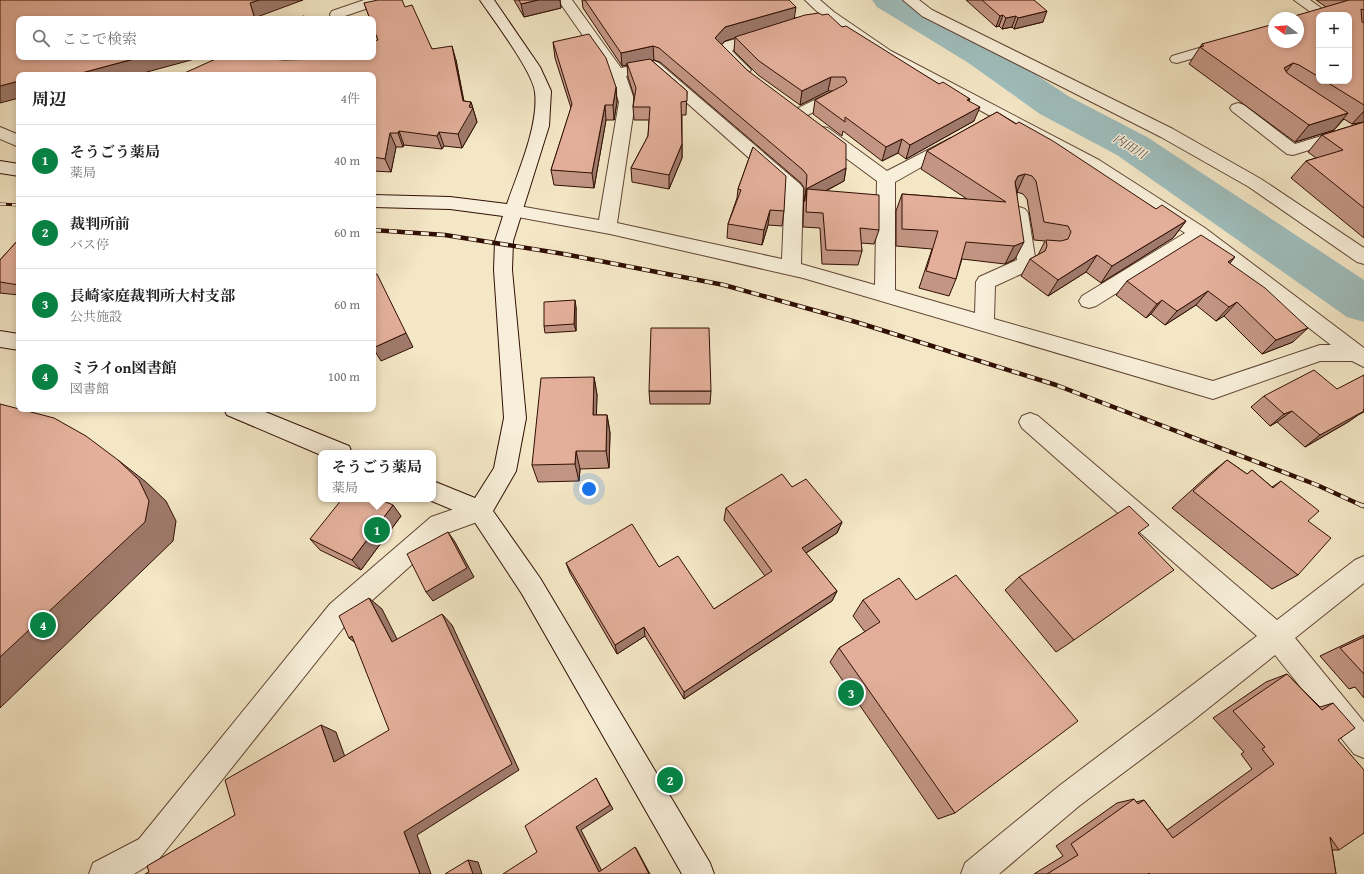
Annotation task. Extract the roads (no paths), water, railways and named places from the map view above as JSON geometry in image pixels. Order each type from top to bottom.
[{"type":"street","points":[[337,16],[337,14],[378,0]]},
{"type":"street","points":[[104,874],[150,849],[339,613],[439,525],[480,511],[505,471],[515,418],[503,270],[504,241],[541,126],[543,91],[532,67],[487,0]]},
{"type":"street","points":[[565,0],[617,73],[627,102],[607,228]]},
{"type":"street","points":[[812,0],[821,17],[886,54],[994,120],[1093,164],[1199,233],[1360,356]]},
{"type":"street","points":[[910,0],[927,14],[1167,133],[1235,171],[1364,257]]},
{"type":"street","points":[[1301,0],[1319,12]]},
{"type":"street","points":[[1305,21],[1316,17]]},
{"type":"street","points":[[752,79],[723,51],[730,45],[776,31]]},
{"type":"street","points":[[1178,59],[1268,32]]},
{"type":"street","points":[[617,73],[654,66],[794,188],[791,268]]},
{"type":"street","points":[[835,95],[792,110],[886,180]]},
{"type":"street","points":[[1238,108],[1293,150],[1357,130]]},
{"type":"street","points":[[1331,120],[1357,130]]},
{"type":"street","points":[[0,132],[16,140]]},
{"type":"street","points":[[886,180],[967,135]]},
{"type":"street","points":[[0,168],[16,170]]},
{"type":"street","points":[[885,294],[886,180]]},
{"type":"street","points":[[984,323],[986,282],[1027,263],[1017,199]]},
{"type":"street","points":[[376,202],[450,203],[513,211],[607,228],[791,268],[1213,390],[1320,353],[1360,356]]},
{"type":"street","points":[[1089,301],[1199,233]]},
{"type":"street","points":[[1025,247],[1045,249]]},
{"type":"street","points":[[0,339],[16,342]]},
{"type":"street","points":[[242,412],[334,450]]},
{"type":"street","points":[[1030,422],[1276,636],[1364,744]]},
{"type":"street","points":[[436,493],[480,511],[531,586],[699,874]]},
{"type":"street","points":[[976,874],[1069,796],[1181,712],[1364,568]]},
{"type":"waterway","name":"内田川","points":[[889,0],[980,54],[1054,105],[1132,146],[1364,304]]},
{"type":"railway","points":[[0,204],[16,205]]},
{"type":"railway","points":[[376,230],[445,235],[564,254],[724,285],[856,322],[1056,385],[1317,485],[1363,506]]},
{"type":"place","name":"そうごう薬局","points":[[377,530]]},
{"type":"place","name":"ミライon図書館","points":[[43,625]]},
{"type":"place","name":"長崎家庭裁判所大村支部","points":[[851,693]]},
{"type":"place","name":"裁判所前","points":[[670,780]]}]
